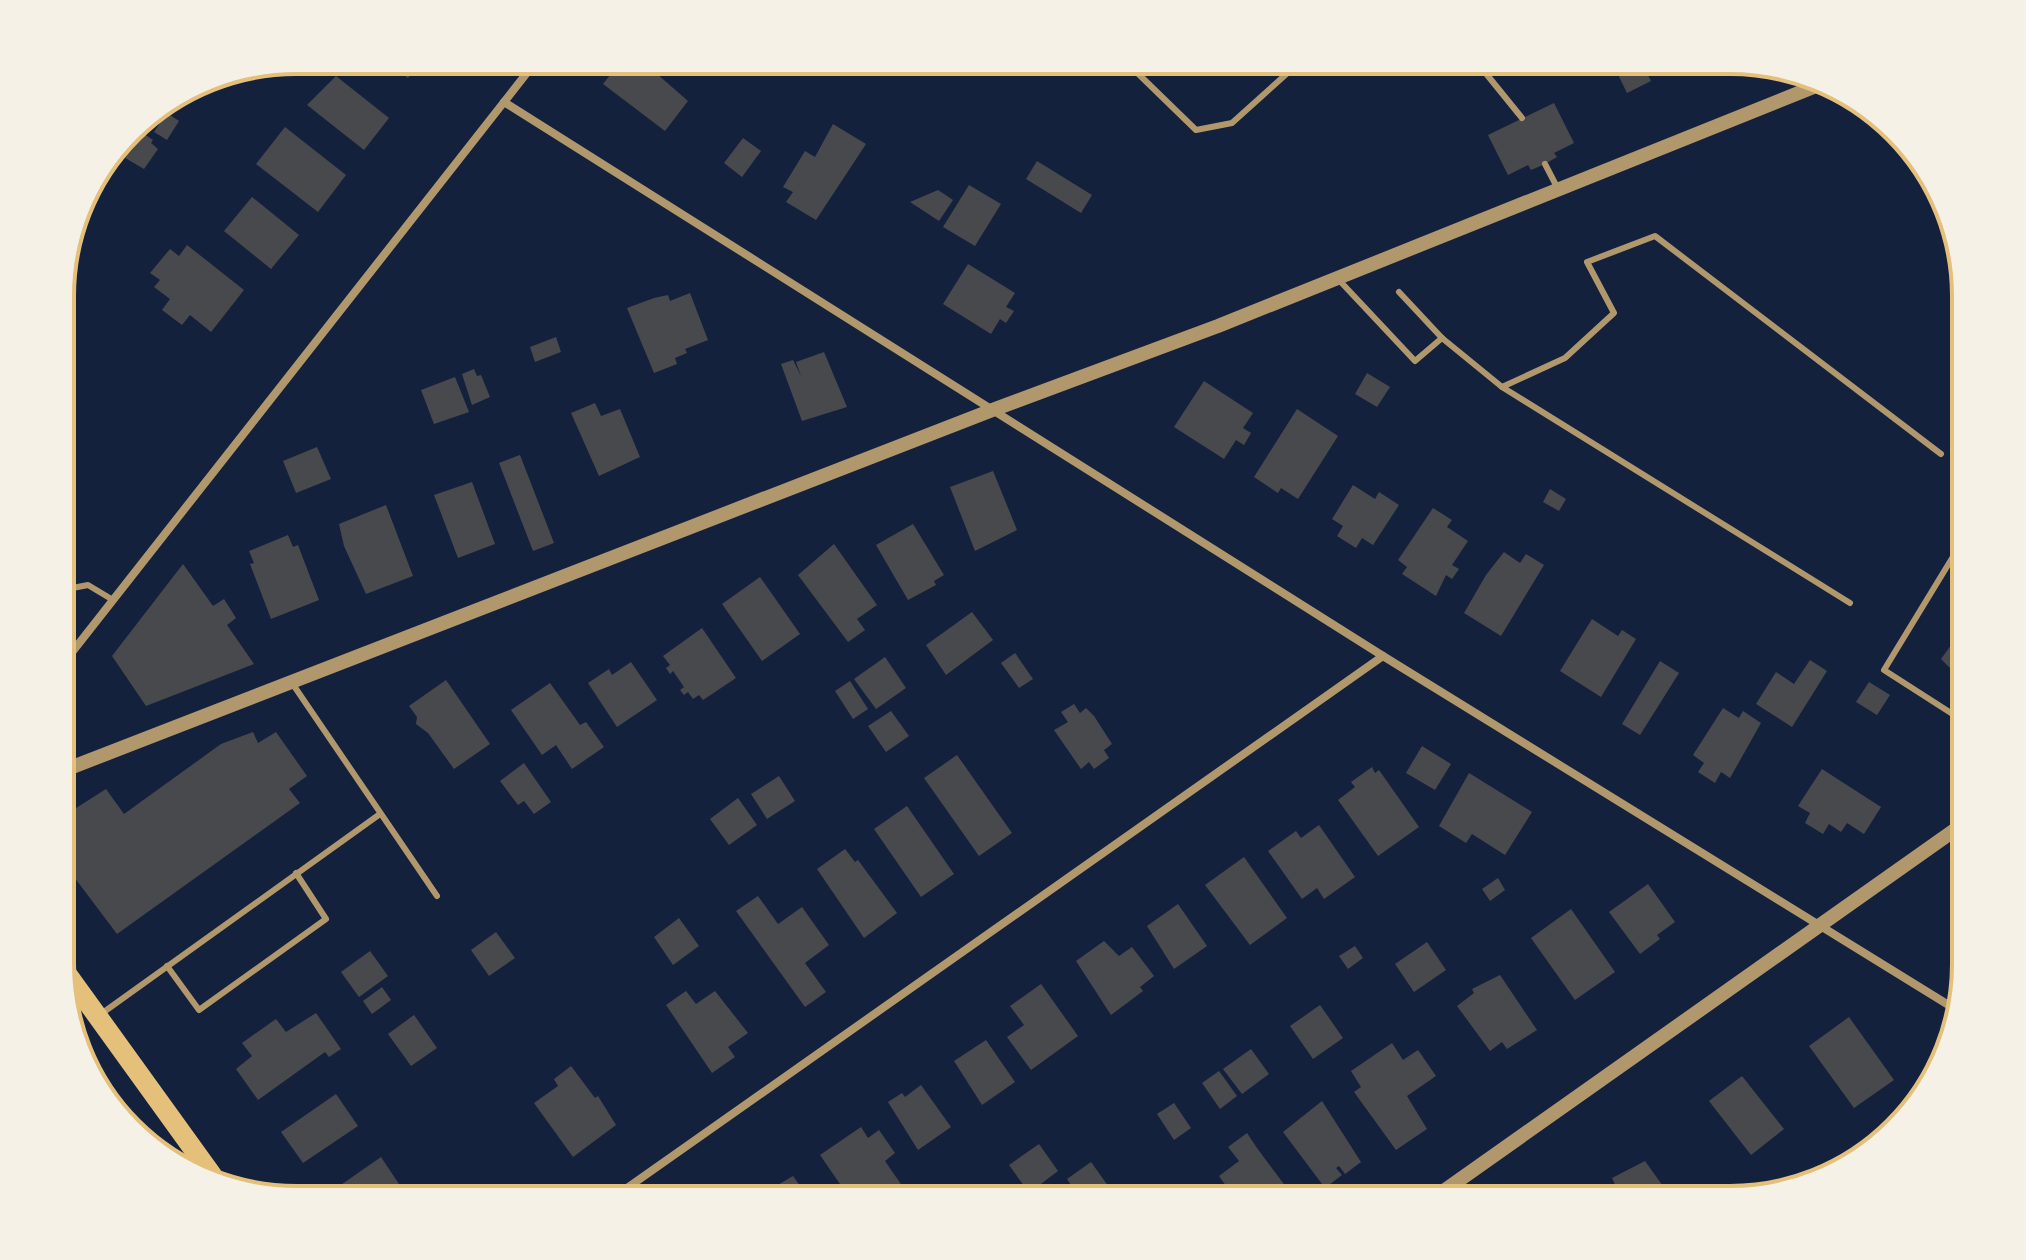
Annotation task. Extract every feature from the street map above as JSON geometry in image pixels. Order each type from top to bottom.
[{"type":"main road","points":[[75,985],[206,1166]]},
{"type":"street","points":[[74,650],[526,74]]},
{"type":"street","points":[[74,764],[1338,279],[1809,89]]},
{"type":"street","points":[[504,102],[1383,656],[1948,1004]]},
{"type":"street","points":[[630,1186],[1383,656]]},
{"type":"street","points":[[1451,1186],[1952,832]]},
{"type":"lane","points":[[1138,74],[1196,130],[1232,123],[1286,74]]},
{"type":"lane","points":[[1486,74],[1522,118]]},
{"type":"lane","points":[[1545,164],[1559,190]]},
{"type":"lane","points":[[1502,387],[1565,358],[1614,313],[1587,262],[1655,236],[1941,454]]},
{"type":"lane","points":[[1338,279],[1415,361],[1442,338]]},
{"type":"lane","points":[[1399,292],[1442,338],[1502,387],[1850,603]]},
{"type":"lane","points":[[1952,558],[1884,670],[1952,714]]},
{"type":"lane","points":[[74,588],[88,585],[113,600]]},
{"type":"lane","points":[[292,683],[437,896]]},
{"type":"lane","points":[[99,1017],[380,814]]},
{"type":"lane","points":[[167,966],[199,1010],[314,929],[326,919],[296,873]]},
{"type":"building","points":[[611,74],[657,74],[688,101],[665,131],[603,84]]},
{"type":"building","points":[[1618,74],[1647,74],[1651,81],[1627,93]]},
{"type":"building","points":[[336,76],[389,118],[364,150],[307,105]]},
{"type":"building","points":[[1554,103],[1574,143],[1554,153],[1557,157],[1545,164],[1531,170],[1528,165],[1508,175],[1488,135]]},
{"type":"building","points":[[169,114],[179,121],[167,140],[154,132]]},
{"type":"building","points":[[833,124],[866,144],[816,220],[786,202],[793,192],[783,187],[805,151],[815,157]]},
{"type":"building","points":[[285,127],[346,175],[318,212],[256,164]]},
{"type":"building","points":[[145,134],[158,149],[144,169],[123,157]]},
{"type":"building","points":[[743,138],[761,151],[742,177],[724,163]]},
{"type":"building","points":[[1037,161],[1092,195],[1081,213],[1026,179]]},
{"type":"building","points":[[969,185],[1001,204],[975,246],[943,227]]},
{"type":"building","points":[[938,190],[953,200],[939,221],[910,202]]},
{"type":"building","points":[[252,197],[299,235],[271,269],[224,231]]},
{"type":"building","points":[[187,245],[244,290],[211,332],[190,315],[182,325],[162,310],[170,299],[154,287],[160,280],[150,273],[170,249],[179,256]]},
{"type":"building","points":[[968,264],[1015,293],[1006,307],[1014,311],[1006,323],[1000,319],[991,334],[943,304]]},
{"type":"building","points":[[690,293],[708,340],[685,349],[687,353],[675,358],[677,364],[654,373],[627,308],[654,298],[668,295],[670,301]]},
{"type":"building","points":[[556,337],[561,352],[535,362],[530,347]]},
{"type":"building","points":[[824,352],[847,407],[802,421],[781,364],[793,360],[801,376],[796,362]]},
{"type":"building","points":[[474,369],[477,376],[481,375],[490,397],[472,405],[462,374]]},
{"type":"building","points":[[1367,373],[1390,387],[1377,407],[1355,394]]},
{"type":"building","points":[[455,377],[469,412],[434,424],[421,390]]},
{"type":"building","points":[[1204,381],[1253,413],[1243,428],[1251,433],[1244,445],[1236,440],[1224,459],[1174,427]]},
{"type":"building","points":[[595,403],[601,416],[620,409],[640,457],[599,476],[571,413]]},
{"type":"building","points":[[1297,409],[1338,436],[1298,499],[1281,488],[1278,493],[1254,477]]},
{"type":"building","points":[[317,447],[331,479],[296,493],[283,461]]},
{"type":"building","points":[[520,455],[554,543],[533,551],[499,463]]},
{"type":"building","points":[[993,471],[1017,530],[975,551],[950,487]]},
{"type":"building","points":[[472,482],[495,544],[458,558],[434,495]]},
{"type":"building","points":[[1353,485],[1375,499],[1379,492],[1399,505],[1373,545],[1362,538],[1356,548],[1337,536],[1343,526],[1332,519]]},
{"type":"building","points":[[1550,489],[1566,499],[1559,511],[1543,502]]},
{"type":"building","points":[[386,505],[413,576],[366,594],[344,546],[339,524]]},
{"type":"building","points":[[1433,508],[1452,520],[1447,527],[1468,541],[1452,565],[1459,569],[1452,579],[1446,575],[1436,596],[1402,574],[1407,567],[1398,560]]},
{"type":"building","points":[[913,524],[944,575],[934,581],[936,585],[908,600],[876,545]]},
{"type":"building","points":[[288,535],[293,547],[298,545],[319,600],[271,619],[250,564],[254,563],[249,551]]},
{"type":"building","points":[[834,544],[877,605],[857,619],[865,630],[848,642],[798,575]]},
{"type":"building","points":[[1504,552],[1520,563],[1526,554],[1544,565],[1501,636],[1464,613],[1486,575]]},
{"type":"building","points":[[183,564],[213,606],[224,599],[236,618],[227,625],[254,664],[146,706],[112,656]]},
{"type":"building","points":[[760,577],[800,634],[762,661],[722,604]]},
{"type":"building","points":[[972,612],[993,640],[946,675],[926,645]]},
{"type":"building","points":[[1592,619],[1618,636],[1622,630],[1636,639],[1601,697],[1560,671]]},
{"type":"building","points":[[702,628],[736,678],[703,700],[699,695],[693,699],[688,692],[684,695],[680,690],[684,687],[673,671],[670,674],[666,668],[670,665],[663,656]]},
{"type":"building","points":[[1952,644],[1952,670],[1941,659]]},
{"type":"building","points":[[1015,653],[1033,679],[1019,688],[1001,663]]},
{"type":"building","points":[[885,657],[906,688],[876,709],[854,679]]},
{"type":"building","points":[[1810,660],[1827,671],[1792,727],[1756,704],[1776,672],[1794,684]]},
{"type":"building","points":[[1660,661],[1679,673],[1640,735],[1622,724]]},
{"type":"building","points":[[631,662],[657,700],[617,727],[588,683],[609,669],[612,675]]},
{"type":"building","points":[[446,680],[490,744],[454,769],[428,733],[416,724],[417,717],[409,706]]},
{"type":"building","points":[[850,681],[868,709],[853,719],[835,691]]},
{"type":"building","points":[[1869,682],[1890,695],[1877,715],[1856,702]]},
{"type":"building","points":[[550,683],[580,725],[586,722],[604,747],[572,769],[556,745],[542,755],[511,710]]},
{"type":"building","points":[[1074,704],[1080,713],[1086,708],[1094,716],[1112,744],[1104,750],[1109,758],[1094,769],[1089,762],[1081,769],[1054,730],[1068,722],[1061,712]]},
{"type":"building","points":[[1723,708],[1739,718],[1743,711],[1761,723],[1730,778],[1721,772],[1715,783],[1698,772],[1704,763],[1693,755]]},
{"type":"building","points":[[891,711],[909,736],[886,752],[868,726]]},
{"type":"building","points":[[253,732],[258,743],[276,732],[307,776],[289,789],[300,803],[117,934],[74,877],[74,809],[106,789],[124,814],[221,744]]},
{"type":"building","points":[[1422,746],[1451,764],[1435,790],[1406,773]]},
{"type":"building","points":[[957,755],[1012,833],[979,856],[924,778]]},
{"type":"building","points":[[524,763],[551,802],[534,814],[524,801],[518,805],[500,781]]},
{"type":"building","points":[[1372,767],[1375,773],[1379,770],[1419,827],[1378,856],[1338,800],[1355,787],[1351,782]]},
{"type":"building","points":[[1822,769],[1881,807],[1864,834],[1847,823],[1841,832],[1829,824],[1823,834],[1805,823],[1810,813],[1798,806]]},
{"type":"building","points":[[1469,773],[1532,812],[1505,855],[1472,834],[1466,843],[1439,826]]},
{"type":"building","points":[[779,776],[795,801],[767,819],[751,794]]},
{"type":"building","points":[[738,798],[757,825],[729,845],[710,819]]},
{"type":"building","points":[[907,806],[954,874],[921,897],[874,829]]},
{"type":"building","points":[[1319,825],[1355,877],[1324,899],[1317,888],[1302,899],[1268,851],[1296,831],[1301,838]]},
{"type":"building","points":[[845,849],[855,862],[858,860],[897,913],[864,938],[817,869]]},
{"type":"building","points":[[1244,857],[1287,918],[1250,945],[1205,885]]},
{"type":"building","points":[[1498,878],[1505,890],[1490,901],[1482,889]]},
{"type":"building","points":[[1648,884],[1675,922],[1657,935],[1660,939],[1640,954],[1609,912]]},
{"type":"building","points":[[758,896],[778,924],[802,907],[829,945],[805,963],[826,992],[805,1007],[736,911]]},
{"type":"building","points":[[1178,904],[1207,946],[1174,969],[1147,926]]},
{"type":"building","points":[[1571,909],[1615,972],[1575,1000],[1531,938]]},
{"type":"building","points":[[679,918],[699,946],[673,965],[654,937]]},
{"type":"building","points":[[496,932],[515,958],[489,976],[471,950]]},
{"type":"building","points":[[1104,941],[1119,956],[1132,947],[1154,976],[1140,987],[1143,991],[1111,1015],[1076,961]]},
{"type":"building","points":[[1427,942],[1446,970],[1414,992],[1395,964]]},
{"type":"building","points":[[1355,946],[1363,958],[1348,969],[1339,956]]},
{"type":"building","points":[[370,951],[388,976],[359,997],[341,972]]},
{"type":"building","points":[[1500,975],[1537,1030],[1507,1049],[1502,1042],[1490,1051],[1457,1006],[1474,993],[1472,989]]},
{"type":"building","points":[[1041,984],[1078,1036],[1031,1070],[1007,1037],[1024,1025],[1010,1006]]},
{"type":"building","points":[[382,987],[391,1000],[372,1014],[363,1001]]},
{"type":"building","points":[[686,991],[696,1004],[715,991],[748,1033],[728,1047],[735,1057],[712,1073],[666,1005]]},
{"type":"building","points":[[1320,1005],[1343,1038],[1313,1059],[1290,1026]]},
{"type":"building","points":[[316,1013],[341,1049],[329,1057],[325,1052],[258,1100],[236,1069],[252,1056],[242,1043],[276,1019],[286,1032]]},
{"type":"building","points":[[414,1015],[437,1048],[411,1066],[388,1034]]},
{"type":"building","points":[[1849,1017],[1894,1080],[1854,1108],[1809,1046]]},
{"type":"building","points":[[986,1040],[1015,1082],[982,1105],[954,1061]]},
{"type":"building","points":[[1392,1043],[1403,1060],[1418,1050],[1436,1076],[1407,1096],[1427,1129],[1396,1150],[1354,1092],[1361,1087],[1351,1071]]},
{"type":"building","points":[[1251,1049],[1269,1074],[1242,1094],[1223,1069]]},
{"type":"building","points":[[571,1066],[595,1098],[598,1096],[616,1125],[573,1157],[534,1103],[558,1086],[554,1079]]},
{"type":"building","points":[[1219,1071],[1237,1096],[1220,1109],[1202,1083]]},
{"type":"building","points":[[1742,1076],[1784,1129],[1751,1155],[1709,1101]]},
{"type":"building","points":[[921,1085],[951,1127],[918,1150],[888,1102],[902,1093],[905,1097]]},
{"type":"building","points":[[336,1094],[358,1126],[303,1163],[281,1132]]},
{"type":"building","points":[[1322,1101],[1361,1162],[1345,1174],[1339,1166],[1336,1168],[1342,1175],[1324,1186],[1283,1132]]},
{"type":"building","points":[[1174,1103],[1191,1128],[1174,1140],[1157,1114]]},
{"type":"building","points":[[861,1127],[868,1138],[879,1130],[895,1153],[885,1161],[902,1186],[841,1186],[820,1155]]},
{"type":"building","points":[[1247,1133],[1285,1186],[1226,1186],[1219,1176],[1239,1161],[1228,1147]]},
{"type":"building","points":[[1039,1144],[1058,1171],[1038,1186],[1024,1186],[1009,1165]]},
{"type":"building","points":[[381,1157],[400,1186],[339,1186]]},
{"type":"building","points":[[1645,1161],[1663,1186],[1616,1186],[1612,1178]]},
{"type":"building","points":[[1091,1162],[1108,1186],[1072,1186],[1067,1179]]},
{"type":"building","points":[[793,1176],[800,1186],[776,1186]]}]
